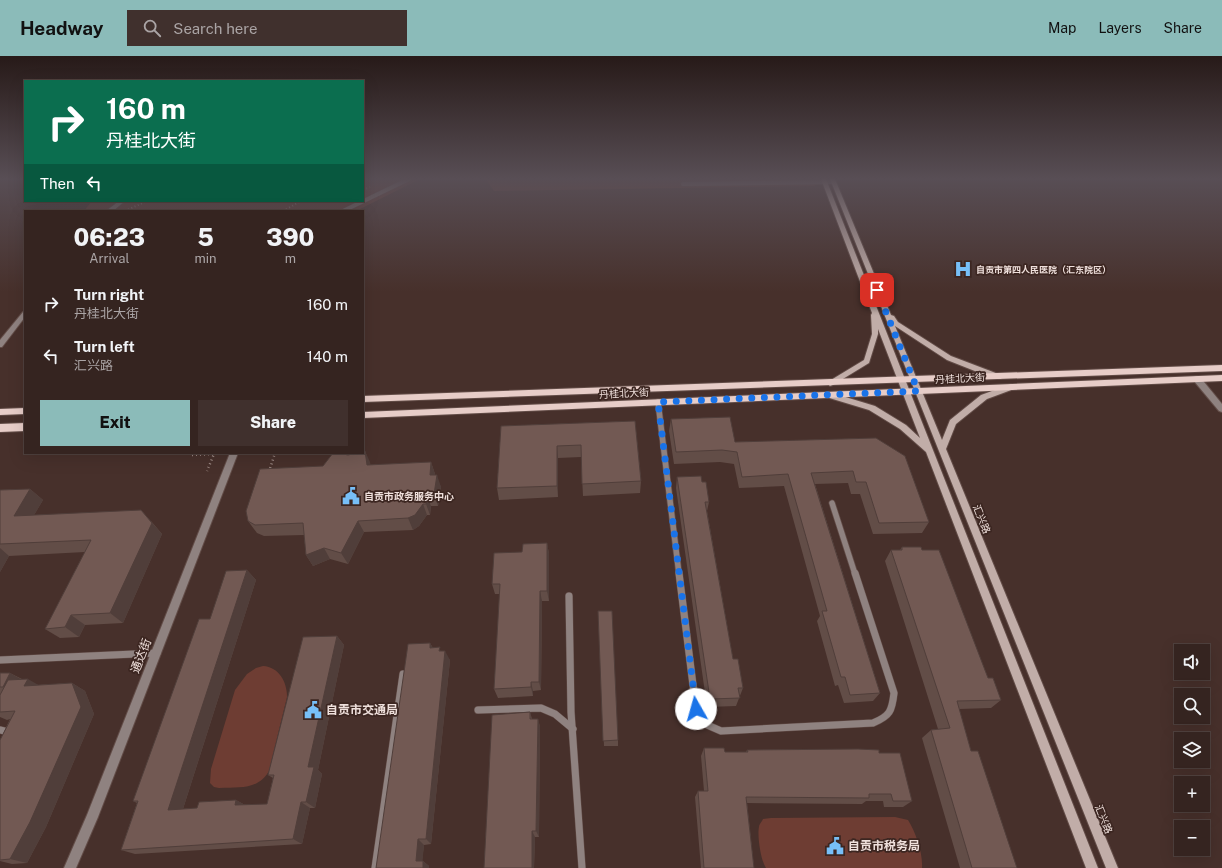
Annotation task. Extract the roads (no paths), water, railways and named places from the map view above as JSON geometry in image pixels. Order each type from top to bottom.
[{"type":"main road","points":[[841,217],[873,306],[1092,868]]},
{"type":"main road","name":"汇兴路","points":[[844,217],[883,303],[1112,868]]},
{"type":"main road","points":[[883,303],[895,323],[949,358],[998,376]]},
{"type":"main road","points":[[830,383],[868,360],[875,334],[873,306]]},
{"type":"main road","name":"丹桂北大街","points":[[364,399],[1222,368]]},
{"type":"main road","name":"丹桂北大街","points":[[364,416],[1222,378]]},
{"type":"main road","points":[[942,449],[953,422],[984,397],[1012,387]]},
{"type":"main road","points":[[829,395],[872,408],[903,427],[929,451]]},
{"type":"main road","points":[[0,412],[24,411]]},
{"type":"main road","points":[[0,428],[24,427]]},
{"type":"street","points":[[0,345],[24,314]]},
{"type":"street","points":[[1197,379],[1222,409]]},
{"type":"street","name":"通达街","points":[[70,868],[92,817],[157,653],[234,454]]},
{"type":"lane","points":[[658,402],[696,709],[702,722],[710,728],[721,731],[873,723],[885,718],[893,709],[894,693],[832,503]]},
{"type":"lane","points":[[569,596],[573,729],[582,868]]},
{"type":"lane","points":[[0,660],[157,653]]},
{"type":"lane","points":[[375,868],[403,674]]},
{"type":"lane","points":[[478,710],[541,708],[555,714],[573,729]]},
{"type":"lane","points":[[0,730],[8,732],[8,741]]},
{"type":"place","name":"自贡市第四人民医院（汇东院区）","points":[[963,269]]},
{"type":"place","name":"自贡市政务服务中心","points":[[351,496]]},
{"type":"place","name":"自贡市交通局","points":[[313,710]]},
{"type":"place","name":"自贡市税务局","points":[[835,846]]}]
